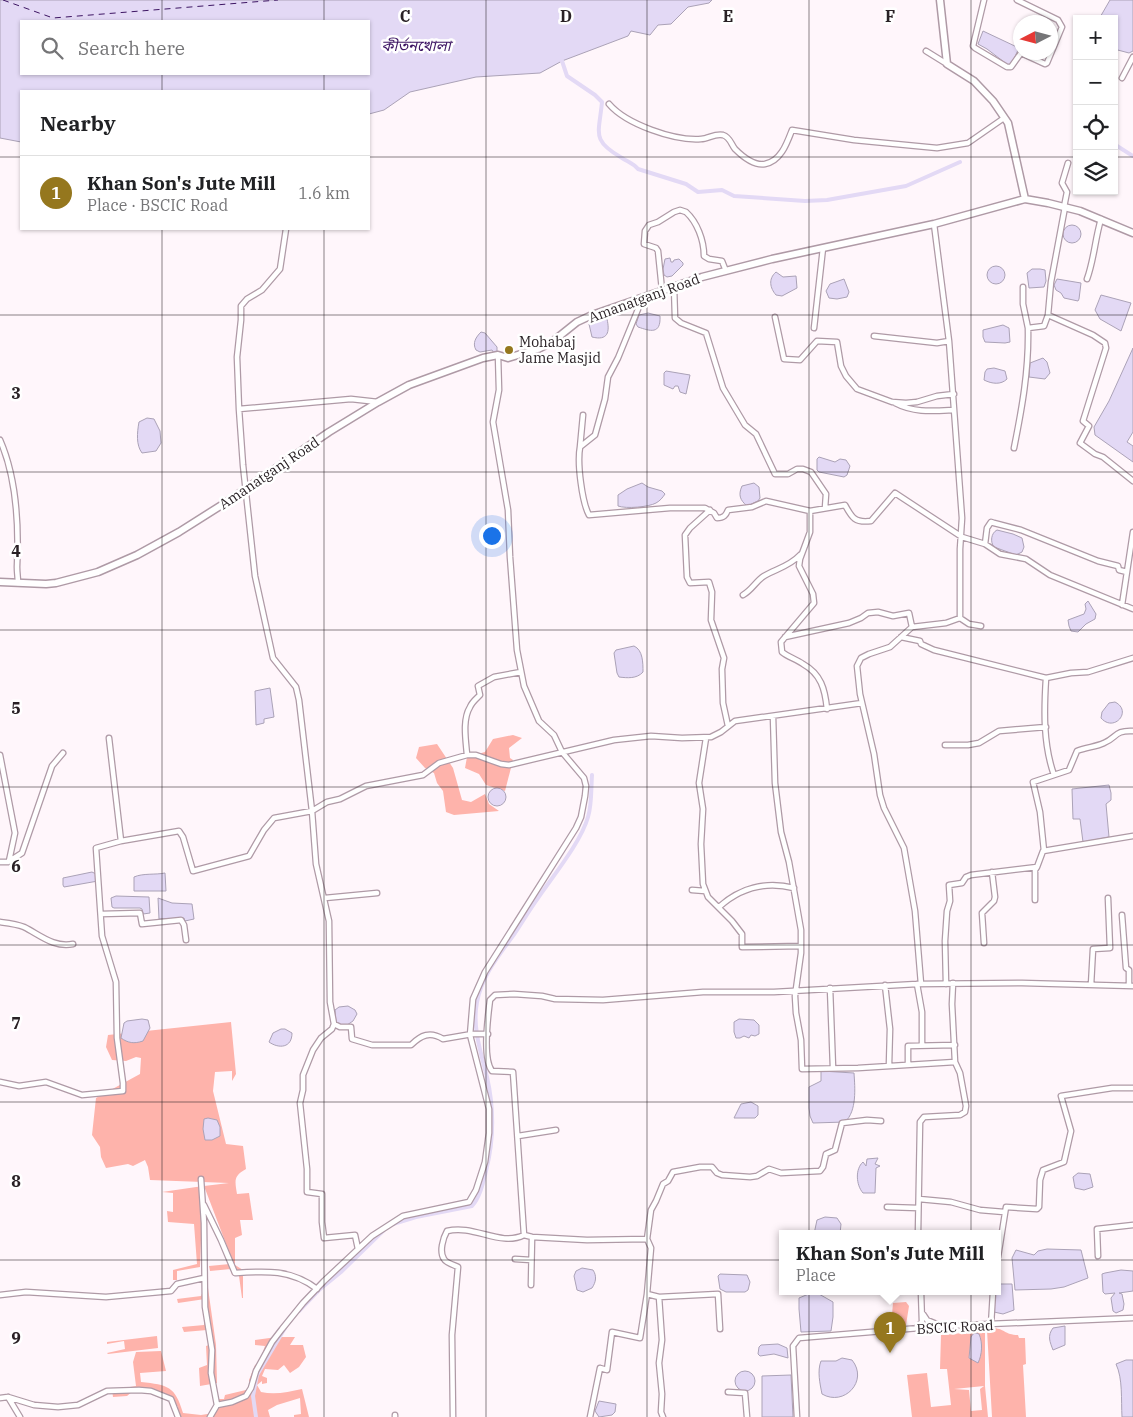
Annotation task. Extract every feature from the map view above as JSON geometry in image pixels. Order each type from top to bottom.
[{"type":"main road","points":[[940,0],[946,64],[974,82],[993,101],[1004,118],[1010,129],[1025,199]]},
{"type":"main road","name":"Amanatganj Road","points":[[0,582],[46,584],[98,572],[137,555],[179,532],[329,432],[410,385],[483,358],[498,355],[508,358],[538,349],[552,342],[577,322],[592,315],[702,277],[772,259],[934,224],[1025,199],[1064,207],[1101,219],[1133,233]]},
{"type":"street","points":[[984,0],[975,33],[973,46],[975,48],[1006,67],[1011,67],[1021,53],[1044,64],[1047,63],[1062,27],[1061,23],[1017,0]]},
{"type":"street","points":[[926,51],[946,64]]},
{"type":"street","points":[[1122,78],[1133,57]]},
{"type":"street","points":[[610,104],[616,111],[634,121],[668,135],[702,140],[722,134],[753,163],[764,165],[774,161],[784,151],[792,130],[854,140],[937,148],[968,143],[1004,118]]},
{"type":"street","points":[[1028,328],[1044,326],[1048,315],[1051,282],[1067,192],[1062,183],[1068,163]]},
{"type":"street","points":[[662,290],[658,251],[656,248],[644,244],[645,231],[649,225],[680,210],[686,212],[695,225],[702,241],[704,256],[709,259],[722,261],[726,272]]},
{"type":"street","points":[[1087,279],[1101,219]]},
{"type":"street","points":[[934,224],[954,394],[962,518],[960,618]]},
{"type":"street","points":[[286,230],[280,269],[262,290],[247,299],[241,306],[236,357],[239,409],[255,576],[274,658],[296,687],[299,700],[316,864],[329,921],[330,1002],[334,1024],[332,1029],[321,1038],[313,1050],[304,1076],[300,1103],[307,1169],[307,1192],[322,1194],[324,1238],[355,1235],[358,1249]]},
{"type":"street","points":[[814,328],[823,248]]},
{"type":"street","points":[[674,286],[675,318],[681,323],[706,333],[723,388],[745,425],[756,434],[775,474],[788,474],[797,469],[811,472],[826,494],[825,508]]},
{"type":"street","points":[[1014,448],[1025,394],[1028,348],[1028,328],[1023,304],[1023,288]]},
{"type":"street","points":[[580,448],[595,435],[605,399],[608,377],[618,358],[643,297]]},
{"type":"street","points":[[1048,315],[1093,335],[1105,343],[1106,348],[1083,421],[1090,426],[1080,442],[1095,454],[1103,457],[1133,481]]},
{"type":"street","points":[[775,317],[784,359],[800,360],[817,341],[837,342],[841,366],[846,376],[857,389],[907,409],[921,411],[954,410]]},
{"type":"street","points":[[874,336],[937,343],[948,341]]},
{"type":"street","points":[[217,1405],[232,1402],[246,1396],[251,1388],[256,1371],[272,1342],[303,1303],[358,1249],[382,1229],[403,1216],[468,1202],[476,1190],[485,1162],[489,1133],[489,1109],[471,1034],[473,1000],[485,972],[526,909],[581,817],[586,796],[584,778],[562,752],[554,735],[539,721],[524,686],[521,672],[516,634],[508,510],[494,422],[500,390],[498,355]]},
{"type":"street","points":[[892,402],[917,402],[937,396],[954,394]]},
{"type":"street","points":[[239,409],[351,399],[378,402]]},
{"type":"street","points":[[583,416],[578,462],[589,515],[670,508],[705,508],[718,518],[721,518],[728,510],[752,507],[766,501],[810,511],[845,505],[852,516],[861,522],[871,521],[895,493],[962,537],[984,544],[1000,554],[1026,560],[1050,575],[1133,609]]},
{"type":"street","points":[[0,440],[5,451],[17,516],[18,583]]},
{"type":"street","points":[[710,510],[685,535],[687,577],[690,583],[708,582],[712,592],[711,620],[724,658],[722,669],[723,703],[728,726]]},
{"type":"street","points":[[810,511],[810,532],[799,566],[814,594],[814,603],[781,642],[782,652],[810,669],[826,690],[827,709]]},
{"type":"street","points":[[984,544],[987,528],[991,522],[994,522],[1047,539],[1098,561],[1118,566],[1119,570],[1127,572]]},
{"type":"street","points":[[1122,605],[1133,532]]},
{"type":"street","points":[[743,595],[750,591],[762,577],[795,560],[804,550]]},
{"type":"street","points":[[784,637],[849,623],[868,613],[878,612],[893,616],[909,613],[912,627]]},
{"type":"street","points":[[960,618],[969,624],[981,626]]},
{"type":"street","points":[[922,1045],[922,1012],[915,911],[904,848],[884,808],[880,795],[874,754],[862,704],[857,666],[861,658],[890,647],[912,627],[946,623],[960,618]]},
{"type":"street","points":[[901,637],[920,641],[921,644],[934,650],[1046,678],[1088,672],[1133,658]]},
{"type":"street","points":[[467,755],[467,716],[469,708],[480,694],[478,686],[494,677],[521,672]]},
{"type":"street","points":[[1046,678],[1044,707],[1051,767],[1054,775]]},
{"type":"street","points":[[0,1082],[19,1086],[46,1082],[82,1095],[123,1091],[117,1038],[116,982],[102,936],[96,848],[120,841],[179,831],[183,837],[193,871],[249,856],[252,848],[259,842],[264,830],[274,818],[312,811],[327,802],[340,799],[366,786],[423,775],[439,763],[467,755],[480,756],[501,764],[509,764],[569,752],[598,743],[644,737],[706,738],[715,736],[735,721],[862,704]]},
{"type":"street","points":[[773,716],[775,784],[781,832],[789,862],[801,930],[796,1013],[801,1040],[802,1069],[955,1062]]},
{"type":"street","points":[[945,745],[979,743],[999,731],[1046,727]]},
{"type":"street","points":[[1036,900],[1035,870],[1044,851],[1040,812],[1033,782],[1070,768],[1077,751],[1084,747],[1106,743],[1120,732],[1133,731]]},
{"type":"street","points":[[109,738],[120,841]]},
{"type":"street","points":[[706,738],[698,784],[702,800],[701,862],[705,891],[708,897],[742,934],[742,947],[801,946]]},
{"type":"street","points":[[0,862],[9,861],[22,853],[52,766],[62,753]]},
{"type":"street","points":[[0,755],[15,833],[9,861]]},
{"type":"street","points":[[1044,851],[1133,836]]},
{"type":"street","points":[[946,984],[945,941],[947,911],[950,901],[949,884],[962,883],[966,877],[971,875],[1037,867]]},
{"type":"street","points":[[984,943],[982,913],[994,901],[995,897],[992,872]]},
{"type":"street","points":[[719,907],[739,892],[758,886],[771,885],[794,888]]},
{"type":"street","points":[[692,890],[705,891]]},
{"type":"street","points":[[325,898],[377,893]]},
{"type":"street","points":[[1091,985],[1093,949],[1110,948],[1108,898]]},
{"type":"street","points":[[101,914],[140,913],[142,924],[181,920],[184,925],[186,940]]},
{"type":"street","points":[[524,1235],[513,1072],[492,1071],[487,1053],[490,1000],[495,995],[514,994],[555,999],[603,1000],[703,992],[774,992],[953,983],[1131,986],[1129,970],[1126,968],[1122,915]]},
{"type":"street","points":[[0,922],[22,926],[38,936],[63,946],[73,944]]},
{"type":"street","points":[[918,1230],[920,1122],[924,1117],[960,1114],[965,1112],[966,1106],[960,1073],[955,1062],[952,1004],[953,983]]},
{"type":"street","points":[[885,985],[890,1029],[889,1065]]},
{"type":"street","points":[[830,988],[834,1068]]},
{"type":"street","points":[[334,1024],[340,1027],[351,1027],[352,1039],[372,1045],[411,1045],[419,1037],[427,1034],[438,1035],[443,1039],[471,1034],[488,1034]]},
{"type":"street","points":[[908,1064],[908,1046],[954,1045]]},
{"type":"street","points":[[1001,1234],[1004,1212],[1007,1206],[1021,1209],[1037,1209],[1039,1207],[1040,1180],[1043,1170],[1064,1162],[1071,1131],[1060,1096],[1112,1088],[1133,1088]]},
{"type":"street","points":[[590,1417],[600,1368],[607,1370],[612,1332],[640,1338],[647,1294],[651,1248],[647,1239],[650,1210],[656,1202],[663,1184],[668,1181],[673,1172],[700,1167],[712,1167],[717,1173],[722,1175],[750,1177],[758,1176],[769,1170],[780,1173],[820,1171],[826,1154],[835,1150],[842,1123],[868,1120],[881,1121]]},
{"type":"street","points":[[518,1136],[556,1130]]},
{"type":"street","points":[[202,1179],[205,1307],[212,1350],[211,1374],[217,1405],[210,1417]]},
{"type":"street","points":[[919,1199],[951,1202],[980,1210],[1004,1212]]},
{"type":"street","points":[[203,1204],[235,1274],[282,1272],[310,1283],[317,1289]]},
{"type":"street","points":[[887,1207],[918,1208]]},
{"type":"street","points":[[1098,1256],[1097,1229],[1133,1225]]},
{"type":"street","points":[[453,1417],[452,1335],[458,1267],[444,1260],[442,1256],[442,1242],[447,1231],[461,1229],[499,1238],[516,1239],[524,1235],[587,1240],[647,1239]]},
{"type":"street","points":[[531,1285],[532,1237]]},
{"type":"street","points":[[516,1260],[531,1260]]},
{"type":"street","points":[[0,1295],[26,1292],[106,1297],[171,1290],[177,1284],[204,1278]]},
{"type":"street","points":[[647,1294],[659,1297],[718,1294],[720,1329]]},
{"type":"street","points":[[914,1329],[922,1322],[921,1295]]},
{"type":"street","points":[[991,1325],[993,1295]]},
{"type":"street","points":[[659,1297],[662,1340],[659,1364],[662,1394],[661,1412],[663,1417]]},
{"type":"street","points":[[922,1313],[932,1323],[943,1326]]},
{"type":"street","name":"BSCIC Road","points":[[797,1417],[793,1346],[799,1338],[943,1326],[1133,1318]]},
{"type":"street","points":[[0,1398],[8,1397],[34,1405],[71,1407],[104,1392],[145,1390],[171,1398],[178,1417]]},
{"type":"street","points":[[728,1392],[745,1393],[747,1417]]},
{"type":"street","points":[[8,1397],[20,1417]]},
{"type":"shaded area","points":[[513,735],[522,738],[509,748],[510,758],[513,760],[505,791],[486,785],[479,774],[465,768],[467,757],[485,752],[493,739]]},
{"type":"shaded area","points":[[437,744],[453,768],[462,800],[471,802],[485,794],[489,804],[499,811],[454,815],[446,812],[443,791],[437,783],[434,773],[425,768],[416,758],[419,747]]},
{"type":"shaded area","points":[[231,1022],[236,1074],[232,1081],[232,1071],[215,1072],[213,1091],[226,1144],[243,1146],[246,1169],[236,1179],[237,1194],[249,1193],[253,1220],[240,1220],[242,1235],[235,1238],[235,1265],[243,1270],[243,1298],[239,1276],[232,1275],[231,1269],[210,1271],[209,1266],[230,1264],[228,1249],[204,1186],[229,1183],[150,1180],[145,1160],[133,1166],[128,1164],[106,1168],[101,1157],[100,1147],[92,1135],[96,1098],[140,1074],[141,1058],[136,1057],[126,1061],[112,1060],[106,1047],[108,1035]]},
{"type":"shaded area","points":[[203,1186],[200,1267],[177,1271],[177,1280],[173,1280],[173,1270],[197,1264],[194,1224],[168,1222],[167,1211],[173,1212],[173,1193],[162,1192]]},
{"type":"shaded area","points":[[207,1281],[216,1345],[217,1383],[200,1386],[199,1368],[207,1365],[206,1346],[209,1345],[207,1330],[184,1332],[182,1327],[204,1325],[205,1299],[178,1303],[177,1299],[201,1296]]},
{"type":"shaded area","points":[[906,1302],[909,1306],[906,1325],[891,1326],[893,1303]]},
{"type":"shaded area","points":[[992,1328],[1018,1335],[1019,1338],[1025,1338],[1026,1364],[1023,1365],[1026,1417],[992,1417],[987,1330]]},
{"type":"shaded area","points":[[985,1331],[985,1386],[988,1417],[912,1417],[907,1375],[927,1373],[931,1407],[951,1405],[947,1369],[940,1369],[941,1335]],"holes":[[[984,1386],[980,1389],[982,1410],[971,1411],[969,1390],[954,1389]]]},
{"type":"shaded area","points":[[157,1336],[158,1348],[107,1353],[125,1349],[124,1341],[107,1344],[107,1342]]},
{"type":"shaded area","points":[[295,1337],[290,1345],[303,1345],[306,1357],[299,1367],[290,1373],[284,1365],[278,1370],[265,1369],[262,1376],[267,1378],[267,1383],[262,1384],[262,1381],[257,1385],[261,1392],[266,1393],[282,1393],[302,1389],[309,1417],[294,1417],[294,1415],[301,1414],[300,1398],[277,1405],[268,1410],[270,1417],[177,1417],[178,1407],[170,1397],[162,1396],[155,1390],[133,1391],[127,1396],[113,1397],[112,1390],[136,1386],[133,1362],[136,1352],[161,1351],[166,1371],[140,1373],[141,1382],[158,1384],[169,1388],[177,1397],[183,1413],[201,1415],[214,1413],[221,1404],[218,1399],[224,1399],[225,1395],[250,1389],[249,1380],[255,1365],[259,1363],[265,1346],[255,1345],[255,1340]]},
{"type":"water","name":"কীর্তনখোলা","points":[[0,0],[712,0],[709,3],[688,7],[671,24],[658,25],[650,35],[631,31],[628,36],[562,61],[540,73],[476,77],[410,92],[384,110],[370,114],[370,90],[20,90],[20,142],[0,138]]},
{"type":"water","points":[[1110,0],[1133,0],[1133,51],[1129,53],[1118,50],[1118,15],[1101,15]]},
{"type":"water","points":[[983,31],[1013,45],[1013,60],[1011,65],[1008,65],[978,44]]},
{"type":"water","points":[[1072,225],[1078,228],[1081,234],[1078,240],[1072,243],[1066,240],[1063,234],[1066,228]]},
{"type":"water","points":[[670,258],[671,262],[679,259],[683,265],[672,276],[667,277],[664,275],[663,269],[665,259]]},
{"type":"water","points":[[992,266],[1000,266],[1005,271],[1003,282],[992,284],[987,279],[987,271]]},
{"type":"water","points":[[1032,269],[1045,270],[1046,281],[1044,287],[1029,288],[1027,273]]},
{"type":"water","points":[[776,272],[783,277],[796,276],[797,288],[782,296],[776,295],[771,284],[773,275]]},
{"type":"water","points":[[844,279],[849,292],[847,297],[829,298],[826,291],[830,284]]},
{"type":"water","points":[[1057,279],[1081,283],[1078,301],[1064,298],[1056,290],[1054,285]]},
{"type":"water","points":[[1101,295],[1131,303],[1121,331],[1100,319],[1095,310]]},
{"type":"water","points":[[648,313],[660,316],[657,329],[647,330],[638,327],[636,324],[639,315]]},
{"type":"water","points":[[607,319],[607,334],[602,338],[592,337],[589,324],[593,320]]},
{"type":"water","points":[[1003,325],[1009,328],[1010,342],[985,342],[983,330]]},
{"type":"water","points":[[481,332],[485,333],[497,347],[497,353],[494,353],[492,350],[480,352],[476,350],[475,340]]},
{"type":"water","points":[[1133,348],[1133,432],[1127,442],[1133,446],[1133,462],[1095,435],[1094,427],[1109,401]]},
{"type":"water","points":[[1043,358],[1047,362],[1050,373],[1045,379],[1029,377],[1030,363]]},
{"type":"water","points":[[994,368],[1005,371],[1007,379],[996,383],[984,380],[987,369]]},
{"type":"water","points":[[666,371],[690,375],[686,394],[680,392],[678,386],[675,386],[673,389],[664,385],[664,373]]},
{"type":"water","points":[[147,418],[154,419],[160,431],[161,443],[156,451],[142,453],[138,443],[138,426],[139,422]]},
{"type":"water","points":[[819,457],[835,462],[840,459],[846,460],[850,466],[847,475],[844,477],[819,472],[817,470],[817,459]]},
{"type":"water","points":[[642,483],[665,494],[657,502],[648,506],[618,506],[618,495]]},
{"type":"water","points":[[754,483],[759,487],[760,498],[758,501],[747,506],[740,497],[740,492],[742,486]]},
{"type":"water","points":[[997,530],[1022,538],[1024,547],[1022,552],[1016,555],[994,547],[992,538],[993,533]]},
{"type":"water","points":[[1088,601],[1096,614],[1095,619],[1078,632],[1071,631],[1068,620],[1084,614],[1085,604]]},
{"type":"water","points":[[634,646],[641,654],[643,672],[635,677],[619,677],[614,653],[616,650]]},
{"type":"water","points":[[270,688],[274,717],[264,719],[264,723],[256,725],[255,691]]},
{"type":"water","points":[[1115,702],[1120,706],[1122,715],[1116,722],[1106,722],[1101,718],[1102,712],[1109,703]]},
{"type":"water","points":[[1109,785],[1111,800],[1106,804],[1109,837],[1083,842],[1080,819],[1073,819],[1072,789]]},
{"type":"water","points":[[497,788],[503,791],[506,797],[503,803],[497,806],[491,803],[488,797],[491,791]]},
{"type":"water","points":[[92,872],[96,874],[98,881],[64,887],[63,885],[63,878]]},
{"type":"water","points":[[165,873],[166,891],[134,891],[134,877]]},
{"type":"water","points":[[116,896],[149,897],[150,913],[143,914],[140,908],[112,907],[111,898]]},
{"type":"water","points":[[158,898],[172,903],[192,904],[194,919],[185,921],[184,918],[159,919]]},
{"type":"water","points":[[348,1006],[355,1010],[357,1014],[353,1021],[347,1025],[336,1024],[335,1010],[339,1007]]},
{"type":"water","points":[[142,1019],[148,1020],[150,1028],[143,1041],[131,1042],[121,1038],[124,1023]]},
{"type":"water","points":[[739,1019],[754,1020],[759,1025],[759,1034],[751,1035],[749,1038],[744,1036],[736,1038],[734,1022]]},
{"type":"water","points":[[281,1029],[292,1033],[290,1042],[284,1046],[277,1046],[269,1042],[273,1033]]},
{"type":"water","points":[[821,1071],[854,1073],[855,1092],[852,1112],[845,1122],[813,1123],[809,1108],[809,1087],[821,1081]]},
{"type":"water","points":[[751,1102],[758,1106],[758,1115],[755,1118],[734,1118],[741,1104]]},
{"type":"water","points":[[204,1119],[217,1120],[220,1127],[220,1136],[212,1140],[205,1140],[203,1129]]},
{"type":"water","points":[[878,1158],[875,1164],[880,1166],[876,1168],[875,1193],[863,1193],[858,1182],[860,1165],[863,1162],[866,1166],[867,1159]]},
{"type":"water","points":[[1078,1173],[1090,1174],[1093,1187],[1084,1190],[1075,1188],[1073,1177]]},
{"type":"water","points":[[825,1217],[837,1218],[841,1224],[840,1230],[815,1230],[817,1220]]},
{"type":"water","points":[[1047,1249],[1081,1250],[1088,1278],[1064,1287],[1015,1290],[1012,1258],[1016,1250],[1034,1255],[1038,1251]]},
{"type":"water","points":[[582,1268],[593,1270],[595,1277],[592,1288],[583,1292],[577,1290],[574,1276],[576,1271]]},
{"type":"water","points":[[1121,1270],[1133,1271],[1133,1291],[1119,1293],[1122,1294],[1124,1304],[1123,1310],[1116,1313],[1113,1311],[1111,1298],[1115,1293],[1105,1294],[1103,1292],[1102,1274]]},
{"type":"water","points":[[720,1274],[747,1275],[750,1282],[748,1290],[745,1292],[726,1292],[720,1289],[718,1276]]},
{"type":"water","points":[[1001,1284],[1012,1284],[1014,1310],[1003,1314],[994,1312],[995,1295],[1001,1295]]},
{"type":"water","points":[[806,1295],[821,1295],[833,1302],[831,1331],[801,1332],[799,1298]]},
{"type":"water","points":[[1065,1326],[1065,1345],[1053,1350],[1050,1339],[1051,1331],[1053,1328]]},
{"type":"water","points":[[976,1333],[979,1334],[981,1345],[978,1363],[969,1358],[971,1337]]},
{"type":"water","points":[[778,1344],[787,1348],[788,1358],[774,1354],[760,1356],[758,1354],[761,1345]]},
{"type":"water","points":[[842,1358],[852,1360],[858,1376],[856,1383],[852,1390],[838,1397],[822,1394],[819,1373],[821,1361],[836,1361]]},
{"type":"water","points":[[1126,1360],[1133,1360],[1133,1417],[1122,1417],[1121,1383],[1116,1364]]},
{"type":"water","points":[[745,1371],[752,1374],[755,1381],[752,1388],[745,1391],[738,1388],[735,1381],[738,1374]]},
{"type":"water","points":[[791,1375],[793,1417],[762,1417],[762,1376]]},
{"type":"water","points":[[599,1401],[616,1404],[615,1412],[612,1415],[599,1417],[595,1411]]},
{"type":"waterway","points":[[562,61],[567,76],[602,102],[599,135],[605,146],[638,169],[686,184],[698,192],[722,190],[734,196],[805,201],[827,200],[906,186],[960,162]]},
{"type":"waterway","points":[[1118,147],[1133,156]]},
{"type":"waterway","points":[[393,1224],[416,1217],[472,1206],[479,1194],[489,1159],[492,1124],[487,1077],[476,1030],[479,992],[492,965],[566,859],[579,837],[589,812],[592,775]]},
{"type":"waterway","points":[[299,1311],[383,1231]]},
{"type":"waterway","points":[[256,1417],[253,1396],[257,1375],[285,1328]]},
{"type":"ferry route","points":[[3,0],[53,18],[278,0]]},
{"type":"place","name":"Mohabaj Jame Masjid","points":[[509,350]]},
{"type":"place","name":"Khan Son's Jute Mill","points":[[890,1353]]}]
